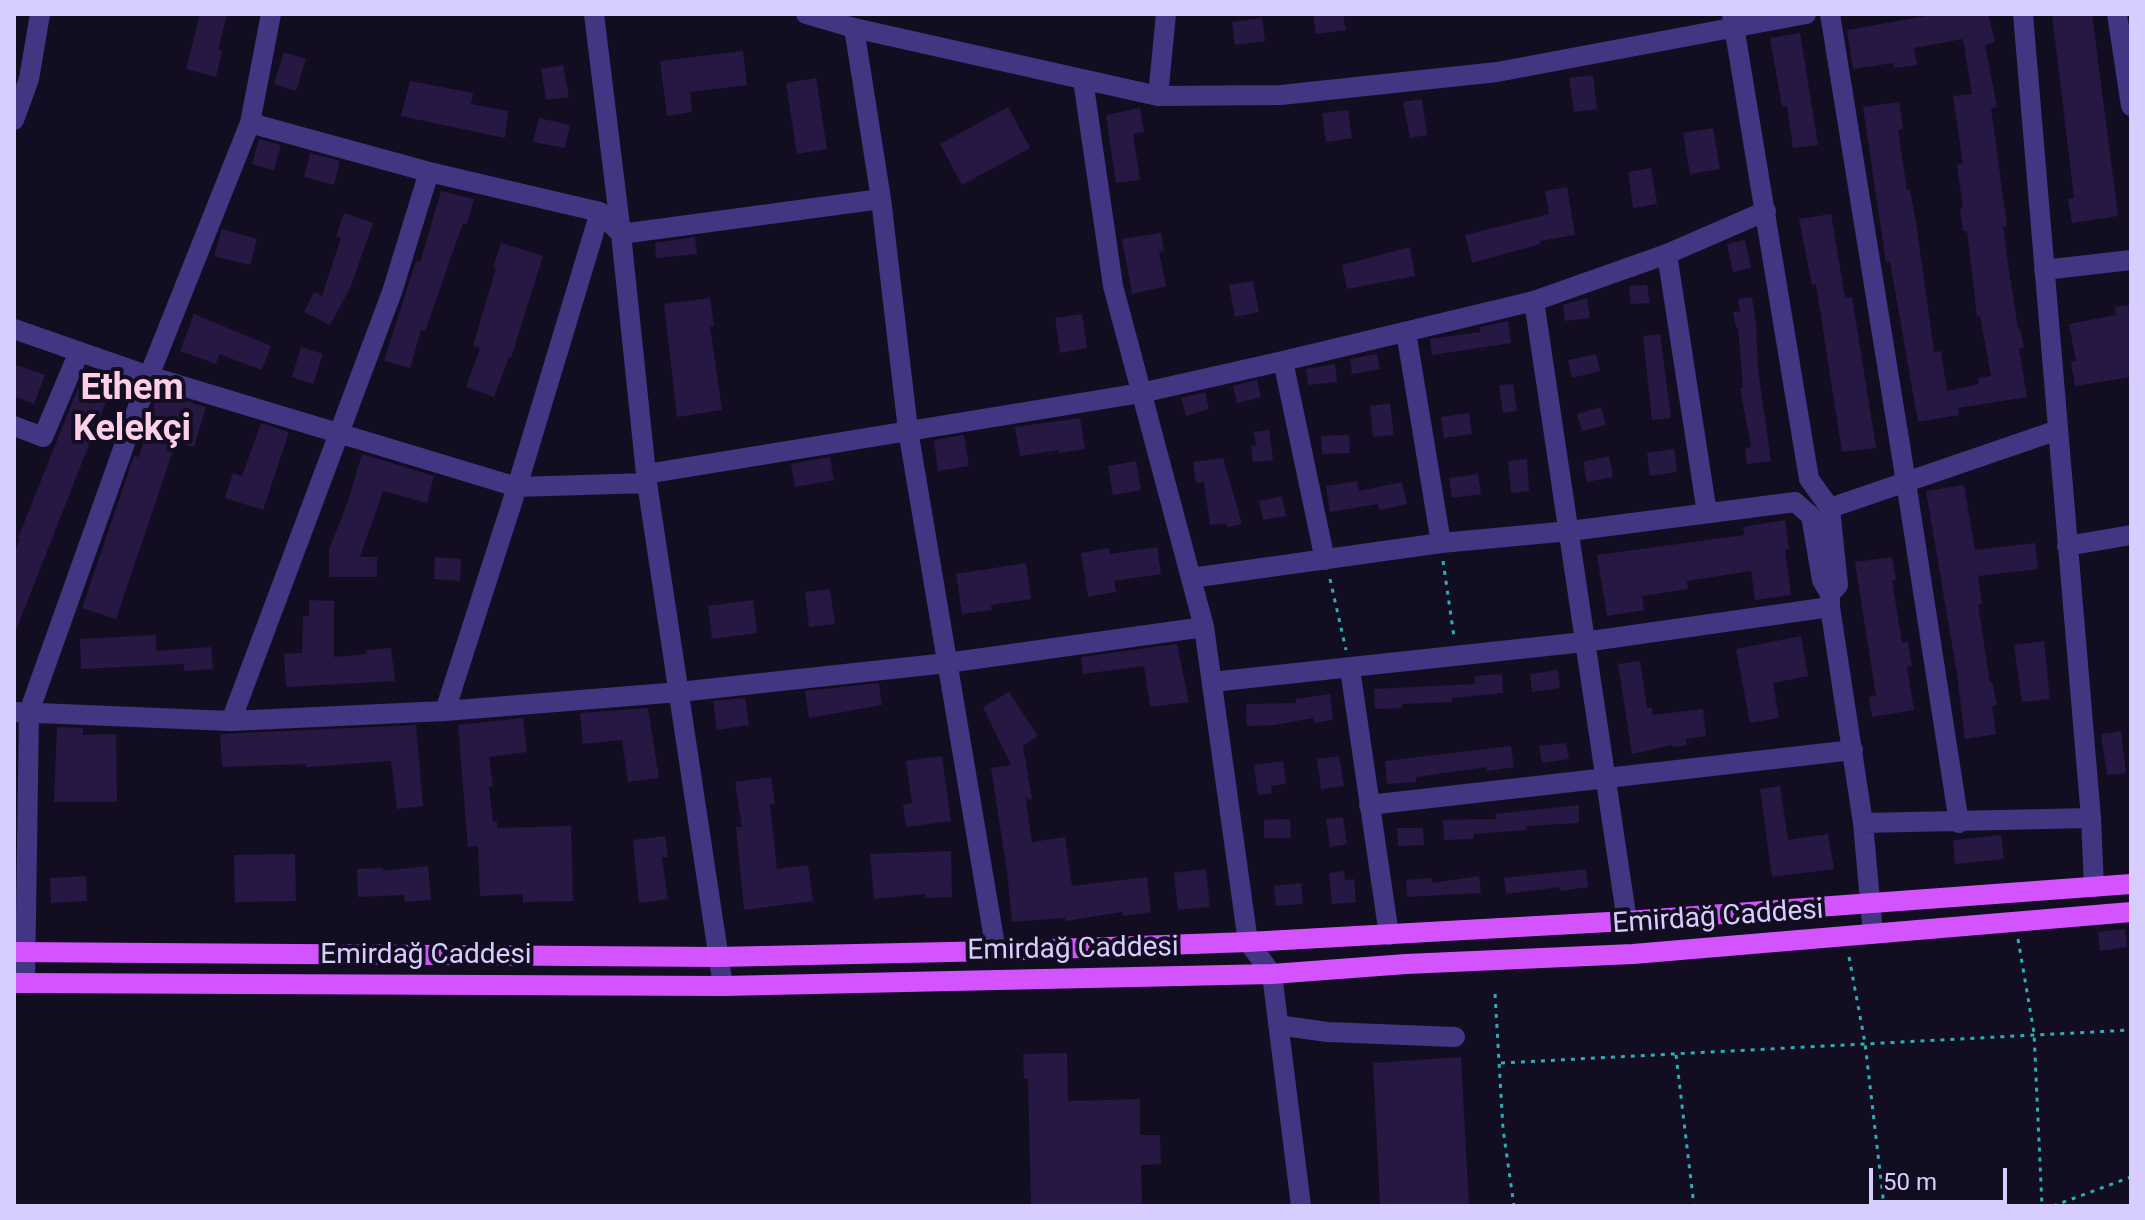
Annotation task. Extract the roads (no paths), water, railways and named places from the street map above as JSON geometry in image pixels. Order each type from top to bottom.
[{"type":"main road","name":"Emirdağ Caddesi","points":[[20,952],[717,957],[996,951],[1248,942],[1627,921],[2131,884]]},
{"type":"main road","name":"Emirdağ Caddesi","points":[[20,983],[723,986],[1272,974],[1406,964],[1633,954],[2131,912]]},
{"type":"street","points":[[14,120],[29,79],[40,14]]},
{"type":"street","points":[[20,983],[22,712],[149,376],[250,123],[271,14]]},
{"type":"street","points":[[594,14],[647,478],[723,986]]},
{"type":"street","points":[[806,14],[854,28],[1158,96],[1281,95],[1497,72],[1733,20],[1806,14]]},
{"type":"street","points":[[1158,96],[1166,14]]},
{"type":"street","points":[[1830,14],[1959,823]]},
{"type":"street","points":[[2023,14],[2091,818],[2094,887]]},
{"type":"street","points":[[2117,14],[2131,106]]},
{"type":"street","points":[[1733,20],[1809,479],[1830,508],[1838,585],[1830,601]]},
{"type":"street","points":[[854,28],[881,199],[908,430],[996,951]]},
{"type":"street","points":[[1083,80],[1113,286],[1204,627],[1248,942],[1272,974],[1301,1206]]},
{"type":"street","points":[[250,123],[429,172],[600,212],[621,234]]},
{"type":"street","points":[[231,721],[392,292],[429,172]]},
{"type":"street","points":[[621,234],[881,199]]},
{"type":"street","points":[[14,329],[149,376],[517,487],[647,478],[908,430],[1141,393],[1534,301],[1667,254],[1766,211]]},
{"type":"street","points":[[445,711],[600,212]]},
{"type":"street","points":[[1667,254],[1707,513]]},
{"type":"street","points":[[2044,270],[2131,260]]},
{"type":"street","points":[[1534,301],[1627,921]]},
{"type":"street","points":[[1406,332],[1441,543]]},
{"type":"street","points":[[14,426],[43,437],[79,352]]},
{"type":"street","points":[[1283,361],[1325,560]]},
{"type":"street","points":[[1830,508],[2058,430]]},
{"type":"street","points":[[1191,578],[1441,543],[1570,531],[1795,502],[1811,516],[1822,580],[1830,601],[1863,823],[1873,934]]},
{"type":"street","points":[[2067,546],[2131,535]]},
{"type":"street","points":[[1212,682],[1584,642],[1830,601]]},
{"type":"street","points":[[22,712],[231,721],[445,711],[679,692],[947,663],[1204,627]]},
{"type":"street","points":[[1350,669],[1389,935]]},
{"type":"street","points":[[1369,805],[1853,750]]},
{"type":"street","points":[[1863,823],[2091,818]]},
{"type":"street","points":[[1278,1025],[1327,1032],[1455,1037]]},
{"type":"district","name":"Ethem Kelekçi","points":[[132,410]]}]
